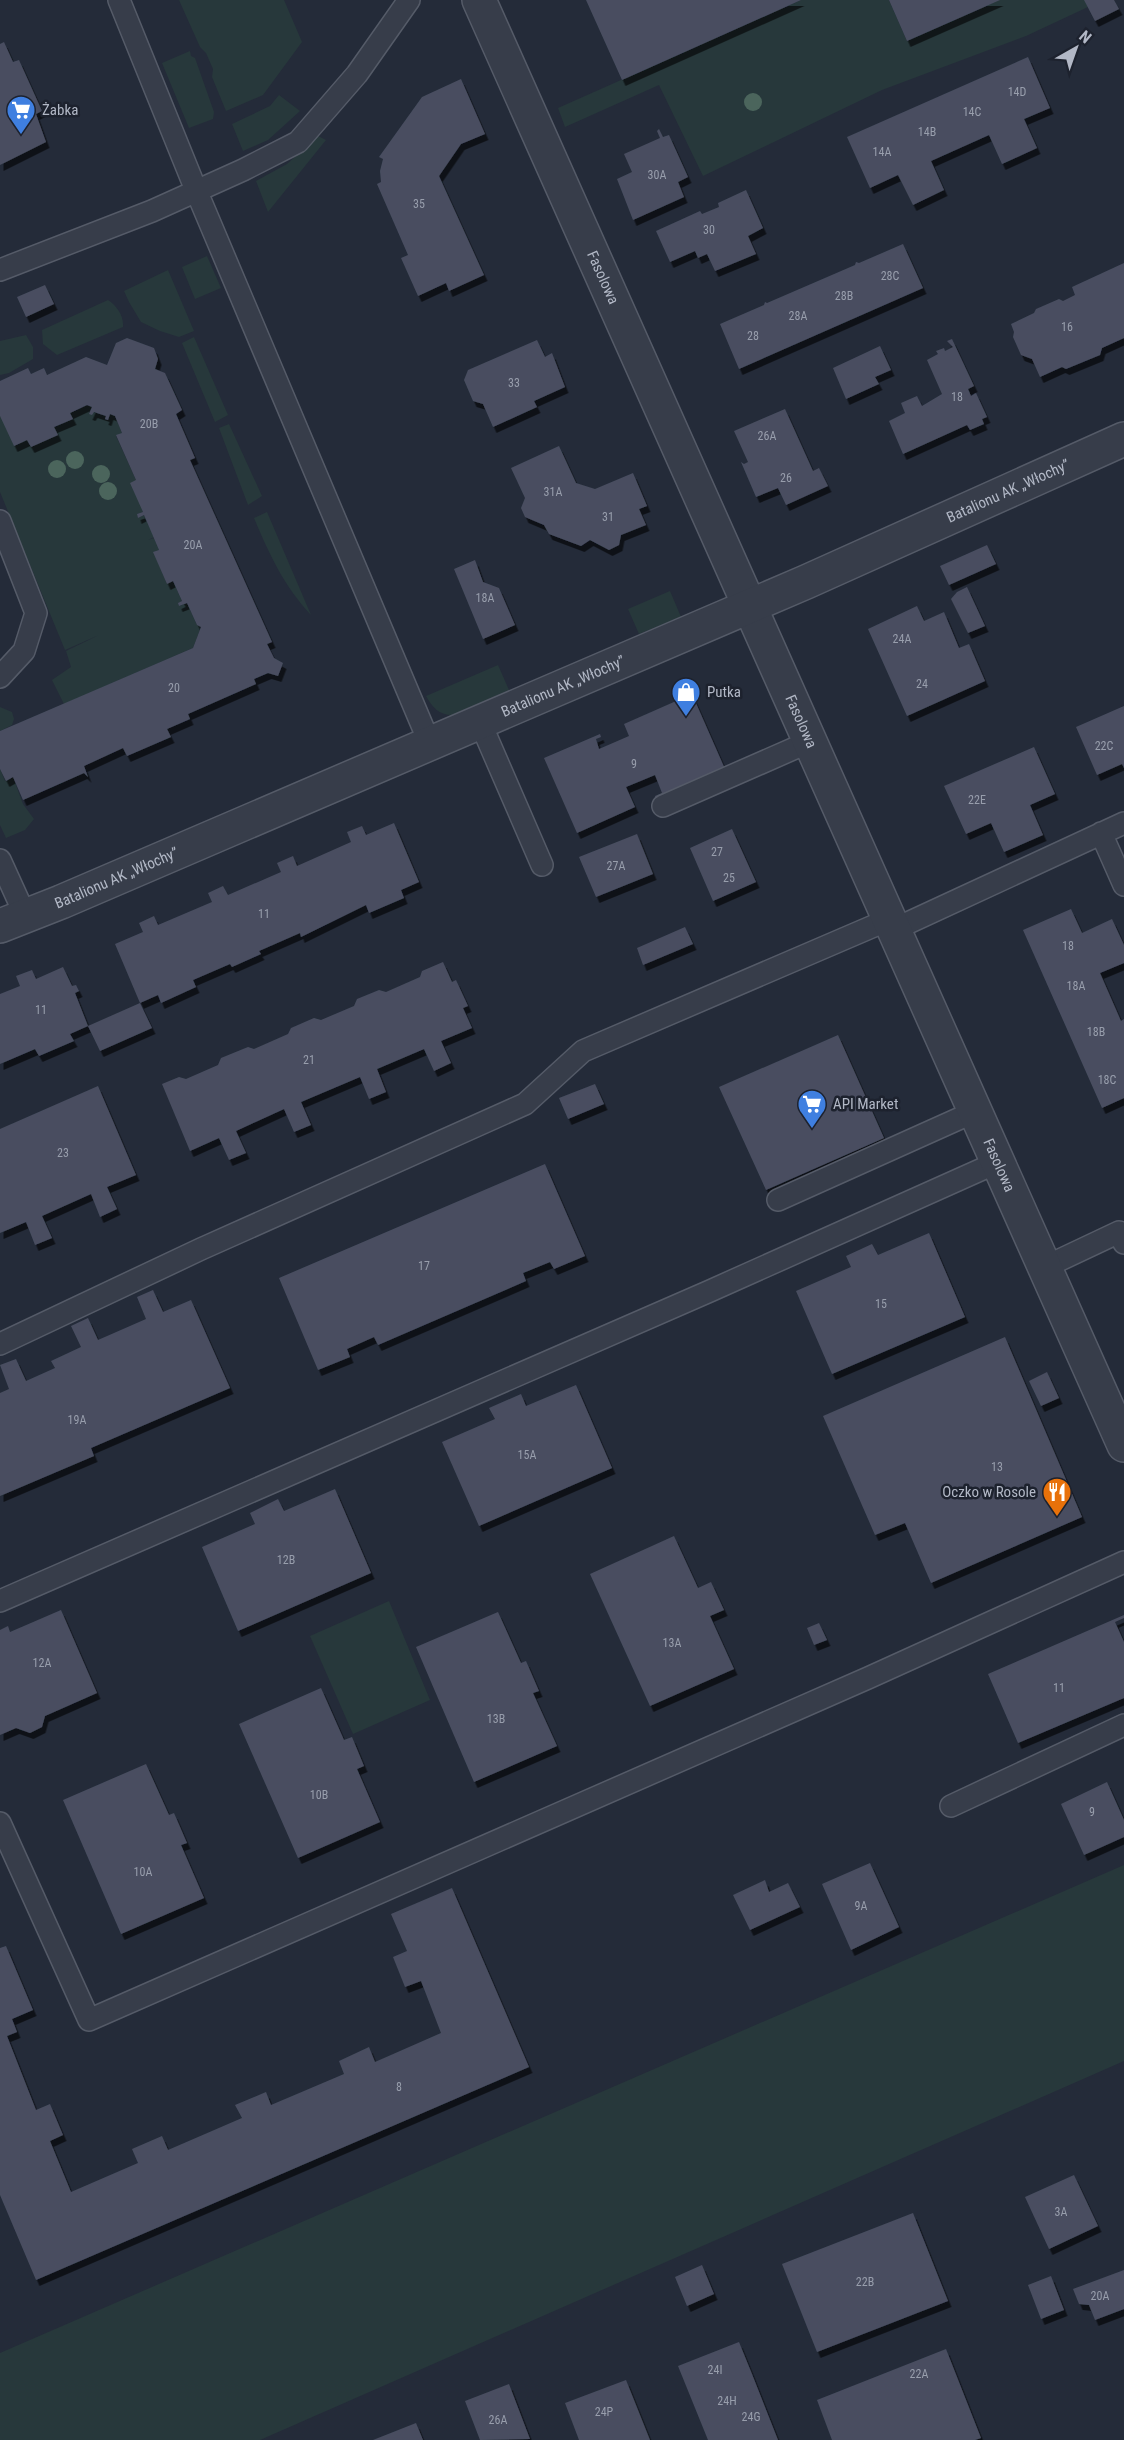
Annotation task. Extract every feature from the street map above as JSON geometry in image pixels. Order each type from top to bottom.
[{"type":"street","name":"Fasolowa","points":[[479,0],[1124,1445]]},
{"type":"street","name":"Batalionu AK „Włochy”","points":[[12,920],[61,902],[430,744],[751,605],[1124,439]]},
{"type":"lane","points":[[119,0],[196,190],[430,744]]},
{"type":"lane","points":[[0,270],[152,211],[243,170],[298,142],[357,74],[410,0]]},
{"type":"lane","points":[[0,521],[36,613],[24,651],[0,677]]},
{"type":"lane","points":[[480,722],[542,865]]},
{"type":"lane","points":[[663,806],[811,741]]},
{"type":"lane","points":[[0,1344],[201,1249],[525,1104],[583,1051],[892,924],[1124,823]]},
{"type":"lane","points":[[1101,833],[1124,885]]},
{"type":"lane","points":[[0,860],[12,920]]},
{"type":"lane","points":[[778,1200],[976,1111]]},
{"type":"lane","points":[[0,1601],[710,1292],[998,1162]]},
{"type":"lane","points":[[1045,1267],[1119,1232],[1124,1243]]},
{"type":"lane","points":[[0,1823],[89,2020],[846,1688],[1124,1562]]},
{"type":"lane","points":[[951,1806],[1124,1725]]},
{"type":"shaded area","points":[[179,0],[284,0],[302,42],[263,95],[226,111],[212,77],[213,69],[206,53],[200,47]]},
{"type":"shaded area","points":[[801,0],[889,0],[907,41],[999,0],[1085,0],[1088,7],[1026,36],[882,90],[703,176],[659,85],[565,127],[558,108]]},
{"type":"shaded area","points":[[190,51],[191,56],[195,58],[214,112],[213,119],[189,128],[162,63]]},
{"type":"shaded area","points":[[279,95],[300,111],[268,140],[243,151],[232,124],[270,106]]},
{"type":"shaded area","points":[[318,136],[326,140],[268,212],[256,181],[287,164]]},
{"type":"shaded area","points":[[207,256],[221,288],[195,299],[182,267]]},
{"type":"shaded area","points":[[168,270],[194,331],[179,337],[141,322],[124,291]]},
{"type":"shaded area","points":[[108,300],[119,312],[123,327],[57,355],[43,344],[42,330]]},
{"type":"shaded area","points":[[26,335],[33,347],[33,359],[9,373],[0,375],[0,341]]},
{"type":"shaded area","points":[[194,337],[228,415],[215,422],[182,343]]},
{"type":"shaded area","points":[[87,405],[92,407],[89,413],[94,412],[106,416],[105,419],[108,420],[110,414],[115,416],[122,433],[116,436],[136,480],[143,512],[137,514],[138,518],[144,515],[154,537],[148,540],[154,538],[159,550],[154,552],[167,584],[173,581],[182,601],[178,603],[179,606],[187,603],[197,625],[201,627],[193,648],[64,704],[52,680],[71,667],[66,651],[99,635],[65,650],[0,492],[0,416],[27,440],[31,447],[57,435],[54,427],[72,419],[70,413]]},
{"type":"shaded area","points":[[229,424],[262,496],[248,505],[219,428]]},
{"type":"shaded area","points":[[267,512],[311,615],[285,581],[254,518]]},
{"type":"shaded area","points":[[670,591],[681,617],[639,634],[628,609]]},
{"type":"shaded area","points":[[498,665],[509,690],[452,715],[436,710],[426,696]]},
{"type":"shaded area","points":[[0,707],[12,712],[14,719],[12,725],[0,731]]},
{"type":"shaded area","points":[[0,769],[5,781],[13,777],[23,804],[34,819],[25,830],[6,838],[0,825]]},
{"type":"shaded area","points":[[389,1601],[430,1700],[353,1734],[310,1636]]},
{"type":"shaded area","points":[[1124,1865],[1124,2061],[260,2440],[0,2440],[0,2353]]},
{"type":"building","points":[[586,0],[801,0],[622,80]]},
{"type":"building","points":[[889,0],[1000,0],[907,41]]},
{"type":"building","points":[[1084,0],[1114,0],[1119,9],[1095,21]]},
{"type":"building","points":[[4,42],[13,62],[19,60],[42,111],[36,114],[46,142],[0,165],[0,44]]},
{"type":"building","points":[[1028,57],[1050,108],[1024,119],[1037,148],[1002,164],[989,135],[931,161],[944,190],[913,205],[898,175],[870,188],[847,137]]},
{"type":"building","points":[[461,79],[485,134],[461,144],[439,176],[484,275],[449,291],[446,283],[418,296],[401,258],[408,255],[377,184],[381,182],[380,171],[383,159],[379,157],[422,97]]},
{"type":"building","points":[[659,129],[663,137],[669,135],[688,177],[678,182],[684,197],[633,220],[617,179],[632,172],[624,154],[660,138],[657,131]]},
{"type":"building","points":[[746,190],[763,228],[748,236],[756,254],[715,271],[707,254],[698,258],[695,251],[670,262],[656,231],[700,211],[702,214],[719,207],[718,203]]},
{"type":"building","points":[[903,244],[923,288],[739,369],[720,324],[764,305],[765,302],[855,265],[856,262],[859,263]]},
{"type":"building","points":[[1124,263],[1124,338],[1102,348],[1100,355],[1066,369],[1062,367],[1040,377],[1032,359],[1021,355],[1013,337],[1011,324],[1034,313],[1036,309],[1075,295],[1072,287]]},
{"type":"building","points":[[45,285],[54,304],[26,317],[17,297]]},
{"type":"building","points":[[127,338],[154,348],[158,359],[155,369],[165,373],[182,410],[176,414],[195,458],[190,460],[272,642],[267,644],[274,658],[283,663],[278,676],[268,673],[254,679],[256,684],[188,714],[190,719],[167,729],[171,737],[127,756],[123,748],[84,766],[88,777],[84,773],[23,800],[13,777],[6,781],[0,769],[0,731],[193,648],[201,627],[197,625],[187,603],[179,606],[178,603],[182,601],[173,581],[167,584],[153,552],[159,550],[144,515],[138,518],[137,514],[143,512],[130,483],[136,480],[116,435],[122,433],[115,416],[110,414],[108,420],[105,419],[106,416],[94,412],[92,415],[89,414],[92,407],[87,405],[70,413],[73,419],[54,427],[58,435],[31,447],[27,440],[14,446],[0,416],[0,381],[28,368],[31,374],[44,368],[47,375],[86,357],[107,365],[116,343]]},
{"type":"building","points":[[952,339],[974,386],[968,389],[971,396],[976,393],[987,417],[982,419],[984,424],[970,430],[967,425],[903,454],[889,421],[905,413],[901,403],[917,396],[922,406],[942,394],[927,360],[938,354],[936,351],[944,348],[945,351],[953,347],[947,341]]},
{"type":"building","points":[[537,340],[545,357],[552,353],[565,387],[534,401],[537,407],[493,427],[483,404],[473,401],[464,380],[468,370]]},
{"type":"building","points":[[880,346],[891,370],[875,377],[879,384],[846,399],[833,368]]},
{"type":"building","points":[[785,409],[813,471],[819,468],[828,486],[786,505],[778,488],[756,497],[741,462],[744,464],[748,462],[734,431]]},
{"type":"building","points":[[559,446],[576,483],[595,489],[633,473],[647,506],[639,509],[646,525],[621,535],[619,545],[609,550],[590,540],[581,546],[549,534],[544,525],[525,517],[521,508],[525,498],[511,468]]},
{"type":"building","points":[[987,545],[996,564],[949,585],[940,566]]},
{"type":"building","points":[[475,560],[483,582],[499,588],[515,625],[483,639],[454,569]]},
{"type":"building","points":[[967,587],[985,626],[968,633],[951,599],[957,592]]},
{"type":"building","points":[[917,606],[924,621],[944,612],[959,648],[969,644],[985,681],[907,716],[868,629]]},
{"type":"building","points":[[692,694],[725,769],[656,799],[655,796],[662,793],[655,775],[626,787],[635,807],[577,833],[544,758],[600,734],[601,737],[596,739],[599,749],[629,736],[624,724]]},
{"type":"building","points":[[1124,706],[1124,768],[1122,764],[1097,775],[1076,727]]},
{"type":"building","points":[[1034,747],[1055,794],[1030,805],[1043,835],[1004,852],[991,823],[966,834],[944,786]]},
{"type":"building","points":[[394,823],[419,882],[401,890],[404,898],[369,913],[366,905],[301,937],[300,933],[259,951],[261,954],[232,967],[230,964],[193,980],[196,987],[161,1003],[158,995],[140,1003],[115,944],[143,932],[139,923],[154,916],[158,925],[212,902],[208,893],[223,886],[228,895],[281,872],[277,863],[293,856],[297,866],[351,842],[347,832],[362,826],[366,835]]},
{"type":"building","points":[[732,829],[756,882],[713,901],[690,848]]},
{"type":"building","points":[[637,834],[653,874],[596,897],[579,857]]},
{"type":"building","points":[[1071,909],[1082,933],[1112,919],[1124,945],[1124,963],[1100,973],[1121,1021],[1124,1019],[1124,1098],[1102,1108],[1023,930]]},
{"type":"building","points":[[685,927],[693,944],[643,965],[637,948]]},
{"type":"building","points":[[443,962],[452,982],[456,980],[468,1006],[463,1008],[472,1028],[441,1041],[451,1063],[434,1071],[424,1049],[377,1069],[386,1092],[369,1099],[360,1077],[301,1102],[311,1125],[294,1132],[284,1109],[236,1131],[246,1153],[229,1160],[219,1138],[190,1151],[162,1084],[179,1077],[186,1079],[218,1065],[221,1058],[248,1047],[254,1049],[288,1034],[291,1028],[314,1018],[321,1020],[354,1006],[357,999],[379,990],[386,992],[420,977],[422,971]]},
{"type":"building","points":[[63,967],[72,986],[76,985],[79,991],[75,993],[88,1026],[70,1034],[74,1041],[39,1056],[35,1049],[0,1064],[0,994],[20,986],[16,976],[32,970],[36,979]]},
{"type":"building","points":[[140,1003],[152,1028],[100,1051],[88,1026]]},
{"type":"building","points":[[838,1035],[884,1138],[766,1190],[719,1087]]},
{"type":"building","points":[[595,1084],[604,1104],[568,1119],[559,1098]]},
{"type":"building","points":[[98,1086],[136,1175],[107,1187],[117,1209],[100,1217],[91,1194],[42,1216],[52,1238],[35,1245],[26,1222],[0,1233],[0,1129]]},
{"type":"building","points":[[545,1164],[585,1256],[554,1269],[550,1262],[523,1273],[526,1281],[378,1345],[374,1337],[347,1349],[350,1357],[318,1370],[279,1278]]},
{"type":"building","points":[[929,1233],[965,1317],[832,1374],[796,1291],[851,1267],[846,1256],[872,1244],[878,1255]]},
{"type":"building","points":[[153,1290],[163,1312],[191,1300],[230,1388],[91,1448],[94,1456],[0,1496],[0,1393],[9,1389],[0,1365],[16,1359],[26,1381],[55,1368],[51,1361],[81,1347],[71,1326],[88,1318],[98,1340],[146,1319],[137,1297]]},
{"type":"building","points":[[1005,1337],[1082,1517],[931,1583],[905,1523],[875,1535],[823,1416]]},
{"type":"building","points":[[1047,1372],[1059,1398],[1041,1406],[1029,1381]]},
{"type":"building","points":[[576,1385],[612,1468],[479,1526],[442,1442],[495,1419],[489,1408],[521,1394],[526,1406]]},
{"type":"building","points":[[335,1489],[371,1573],[238,1631],[202,1547],[255,1524],[250,1513],[278,1499],[284,1511]]},
{"type":"building","points":[[674,1536],[698,1588],[711,1582],[724,1610],[710,1616],[734,1669],[650,1706],[590,1574]]},
{"type":"building","points":[[61,1610],[97,1693],[45,1716],[42,1727],[30,1733],[16,1728],[0,1735],[0,1630],[8,1626],[10,1632]]},
{"type":"building","points":[[498,1612],[521,1663],[526,1661],[539,1691],[533,1693],[557,1746],[474,1782],[416,1647]]},
{"type":"building","points":[[1124,1615],[1124,1618],[1115,1622],[1124,1642],[1124,1698],[1018,1743],[988,1674]]},
{"type":"building","points":[[819,1623],[827,1640],[814,1645],[807,1628]]},
{"type":"building","points":[[321,1688],[344,1740],[352,1737],[364,1766],[357,1769],[380,1822],[298,1858],[239,1724]]},
{"type":"building","points":[[146,1764],[169,1815],[174,1813],[187,1843],[181,1845],[204,1898],[121,1934],[63,1800]]},
{"type":"building","points":[[1107,1782],[1124,1820],[1124,1837],[1084,1855],[1061,1804]]},
{"type":"building","points":[[870,1863],[899,1927],[851,1950],[822,1884]]},
{"type":"building","points":[[765,1880],[769,1892],[788,1883],[800,1907],[750,1930],[733,1895]]},
{"type":"building","points":[[452,1888],[529,2067],[36,2280],[0,2195],[0,1948],[6,1946],[33,2010],[12,2019],[17,2032],[7,2036],[36,2110],[50,2104],[63,2135],[50,2141],[71,2192],[138,2163],[132,2149],[162,2136],[168,2150],[242,2118],[235,2105],[266,2092],[271,2105],[344,2074],[339,2061],[369,2047],[375,2062],[441,2033],[421,1981],[405,1987],[393,1957],[407,1951],[391,1914]]},
{"type":"building","points":[[1074,2175],[1098,2226],[1049,2249],[1025,2197]]},
{"type":"building","points":[[913,2213],[948,2301],[817,2352],[782,2264]]},
{"type":"building","points":[[702,2265],[714,2294],[687,2306],[675,2277]]},
{"type":"building","points":[[1124,2270],[1124,2309],[1095,2320],[1089,2305],[1079,2304],[1073,2289]]},
{"type":"building","points":[[1051,2276],[1064,2310],[1041,2319],[1028,2285]]},
{"type":"building","points":[[739,2342],[778,2440],[708,2440],[678,2366]]},
{"type":"building","points":[[946,2349],[981,2438],[975,2440],[832,2440],[817,2400]]},
{"type":"building","points":[[626,2380],[650,2440],[579,2440],[565,2403]]},
{"type":"building","points":[[509,2384],[530,2439],[480,2440],[465,2401]]},
{"type":"building","points":[[416,2423],[423,2440],[373,2440]]},
{"type":"place","name":"Żabka","points":[[21,136]]},
{"type":"place","name":"Putka","points":[[686,718]]},
{"type":"place","name":"API Market","points":[[812,1130]]},
{"type":"place","name":"Oczko w Rosole","points":[[1057,1518]]}]
